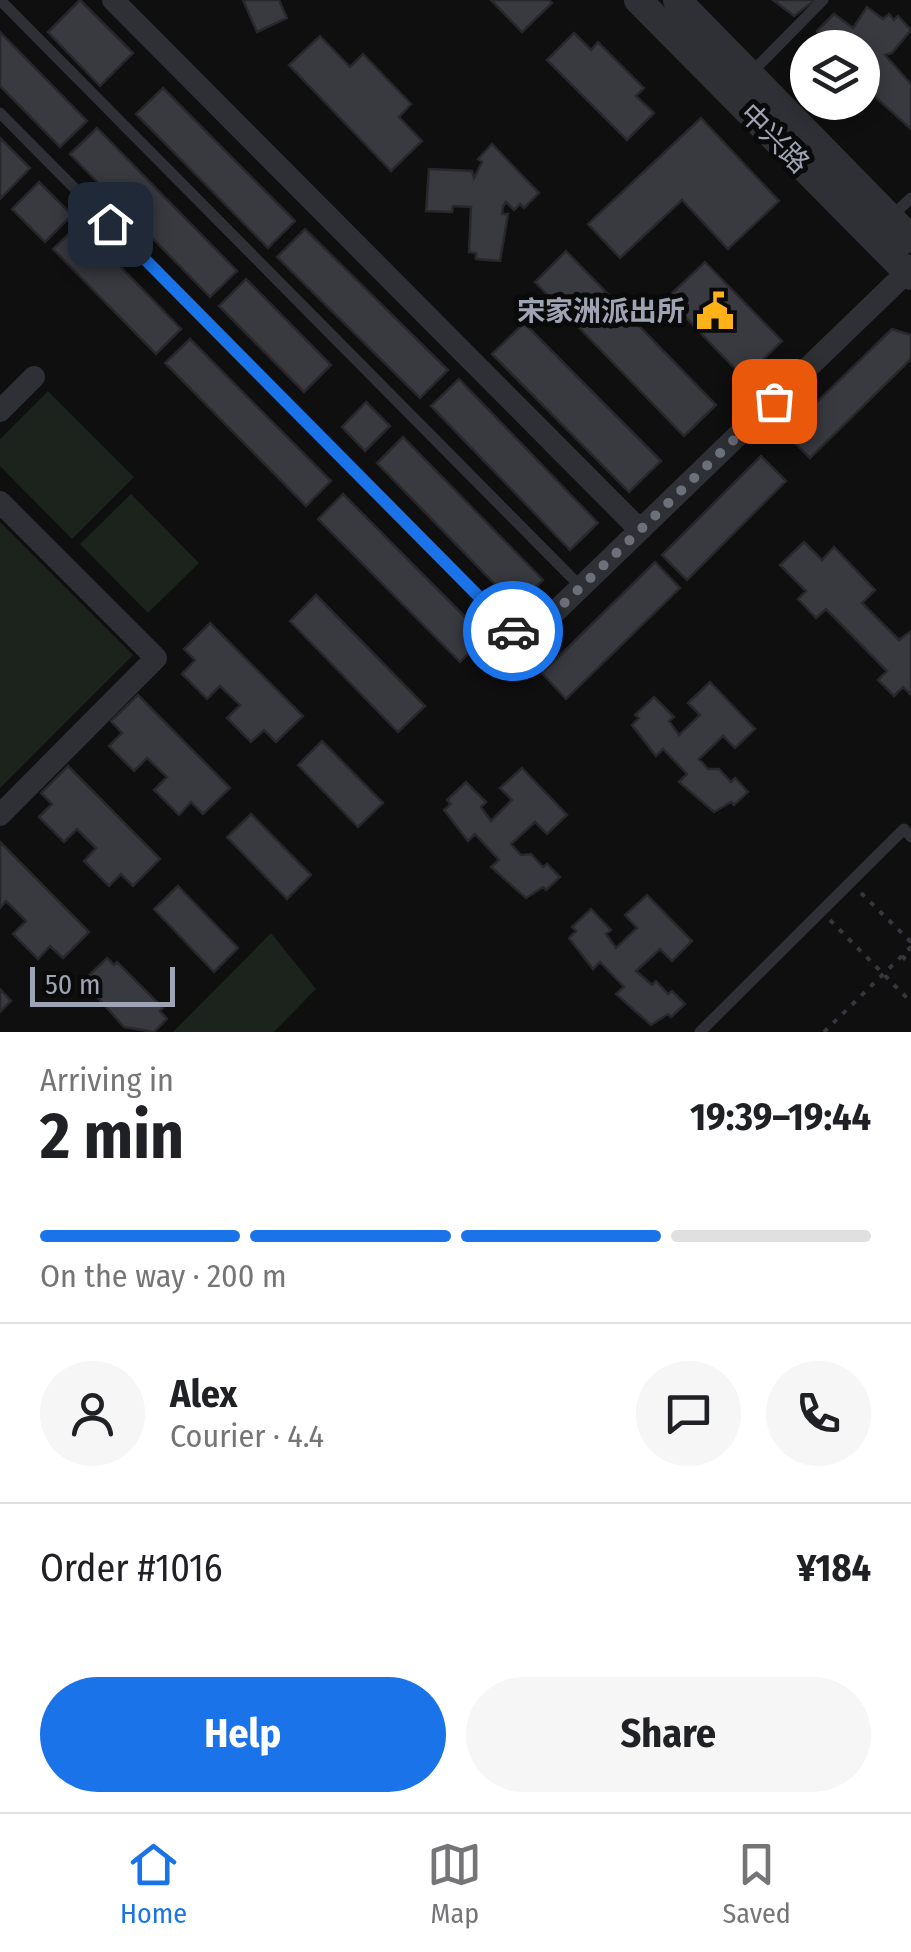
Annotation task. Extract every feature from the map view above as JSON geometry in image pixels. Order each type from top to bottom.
[{"type":"street","points":[[112,0],[640,530]]},
{"type":"street","name":"中兴路","points":[[638,0],[909,274]]},
{"type":"street","name":"中兴路","points":[[678,0],[750,74],[901,208],[911,239]]},
{"type":"street","points":[[524,642],[909,274]]},
{"type":"street","points":[[0,412],[34,377]]},
{"type":"street","points":[[0,502],[156,658],[0,815]]},
{"type":"lane","points":[[0,0],[581,588]]},
{"type":"lane","points":[[750,74],[822,0]]},
{"type":"lane","points":[[0,113],[524,642]]},
{"type":"lane","points":[[700,1032],[904,829],[911,837]]},
{"type":"path","points":[[824,1032],[911,945],[851,882]]},
{"type":"path","points":[[821,911],[911,1002]]},
{"type":"path","points":[[902,956],[911,965]]},
{"type":"shaded area","points":[[48,391],[134,477],[72,539],[0,466],[0,439]]},
{"type":"shaded area","points":[[131,494],[199,563],[148,613],[80,544]]},
{"type":"shaded area","points":[[0,522],[133,655],[0,788]]},
{"type":"shaded area","points":[[271,933],[316,989],[274,1032],[173,1032]]},
{"type":"building","points":[[80,0],[133,53],[100,86],[48,32]]},
{"type":"building","points":[[243,0],[279,0],[287,18],[257,32]]},
{"type":"building","points":[[491,0],[549,0],[552,3],[522,32]]},
{"type":"building","points":[[773,0],[815,0],[794,16]]},
{"type":"building","points":[[867,7],[883,19],[889,14],[894,20],[898,16],[911,30],[892,53],[885,55],[911,84],[911,129],[880,101],[880,30],[818,30],[834,14],[853,28]]},
{"type":"building","points":[[0,32],[87,121],[60,147],[0,86]]},
{"type":"building","points":[[574,33],[591,50],[598,42],[644,88],[636,96],[654,113],[627,140],[547,60]]},
{"type":"building","points":[[320,36],[350,67],[363,54],[411,104],[399,117],[422,141],[391,171],[289,65]]},
{"type":"building","points":[[163,88],[295,221],[268,248],[136,114]]},
{"type":"building","points":[[701,118],[779,201],[728,249],[682,200],[620,258],[588,224]]},
{"type":"building","points":[[97,128],[237,271],[210,297],[70,154]]},
{"type":"building","points":[[0,138],[30,168],[0,199]]},
{"type":"building","points":[[492,144],[539,193],[524,208],[520,204],[514,210],[506,202],[503,206],[502,214],[508,214],[500,261],[476,259],[476,253],[469,252],[471,207],[453,206],[452,212],[426,211],[429,169],[472,171],[474,178],[482,162],[478,159]]},
{"type":"building","points":[[39,182],[72,215],[45,242],[12,209]]},
{"type":"building","points":[[79,224],[181,329],[156,354],[53,249]]},
{"type":"building","points":[[305,229],[448,370],[420,398],[277,257]]},
{"type":"building","points":[[566,251],[716,405],[684,436],[535,282]]},
{"type":"building","points":[[705,262],[782,341],[744,378],[667,298]]},
{"type":"building","points":[[246,279],[331,365],[304,392],[219,306]]},
{"type":"building","points":[[524,323],[661,461],[629,492],[492,354]]},
{"type":"building","points":[[892,329],[911,335],[911,359],[810,458],[785,433]]},
{"type":"building","points":[[190,339],[331,481],[306,506],[165,363]]},
{"type":"building","points":[[459,379],[598,523],[570,550],[431,406]]},
{"type":"building","points":[[366,402],[390,426],[365,451],[342,427]]},
{"type":"building","points":[[403,437],[543,580],[516,606],[377,463]]},
{"type":"building","points":[[761,456],[786,481],[687,580],[662,555]]},
{"type":"building","points":[[343,494],[485,637],[460,662],[318,519]]},
{"type":"building","points":[[804,542],[822,560],[834,547],[875,590],[862,603],[899,640],[911,631],[911,695],[903,687],[894,696],[878,680],[887,671],[826,609],[816,618],[798,599],[806,591],[780,565]]},
{"type":"building","points":[[655,562],[680,588],[566,699],[542,673]]},
{"type":"building","points":[[316,595],[425,706],[398,732],[290,621]]},
{"type":"building","points":[[210,623],[303,716],[276,742],[264,730],[251,742],[227,718],[240,705],[220,686],[207,699],[182,674],[195,660],[184,649]]},
{"type":"building","points":[[710,682],[755,729],[735,748],[723,736],[699,759],[708,769],[719,769],[731,782],[735,778],[748,792],[734,805],[731,802],[714,812],[679,782],[687,774],[663,749],[656,756],[632,725],[639,718],[635,715],[654,697],[674,717],[669,721],[679,735],[700,715],[688,703]]},
{"type":"building","points":[[138,695],[230,788],[203,814],[191,802],[179,815],[154,790],[167,777],[147,758],[134,771],[109,746],[122,733],[111,721]]},
{"type":"building","points":[[322,741],[383,803],[358,827],[298,765]]},
{"type":"building","points":[[68,766],[160,859],[133,886],[121,874],[109,886],[84,861],[96,848],[77,829],[64,842],[39,817],[52,804],[41,793]]},
{"type":"building","points":[[522,768],[567,815],[547,834],[535,822],[511,844],[521,855],[531,854],[560,877],[546,890],[543,887],[526,898],[491,867],[499,860],[475,834],[468,841],[444,810],[451,804],[447,800],[466,782],[486,802],[481,807],[491,821],[512,800],[500,788]]},
{"type":"building","points":[[251,814],[311,875],[287,899],[227,837]]},
{"type":"building","points":[[0,842],[89,932],[63,958],[50,946],[38,959],[13,934],[26,921],[6,901],[0,908]]},
{"type":"building","points":[[178,886],[238,948],[214,972],[154,909]]},
{"type":"building","points":[[647,895],[692,941],[672,961],[660,949],[636,971],[652,985],[656,981],[668,994],[672,991],[685,1004],[671,1017],[668,1014],[651,1025],[616,994],[624,987],[600,962],[593,969],[569,938],[576,931],[572,927],[591,909],[611,930],[606,934],[616,948],[637,928],[625,915]]},
{"type":"building","points":[[107,958],[114,965],[117,962],[163,1008],[160,1011],[167,1019],[154,1032],[124,1027],[83,981]]},
{"type":"building","points":[[0,989],[11,1001],[0,1012]]},
{"type":"way so far","points":[[513,631],[524,642],[774,401]]},
{"type":"place","name":"宋家洲派出所","points":[[715,311]]},
{"type":"route","points":[[110,224],[513,631]]}]
